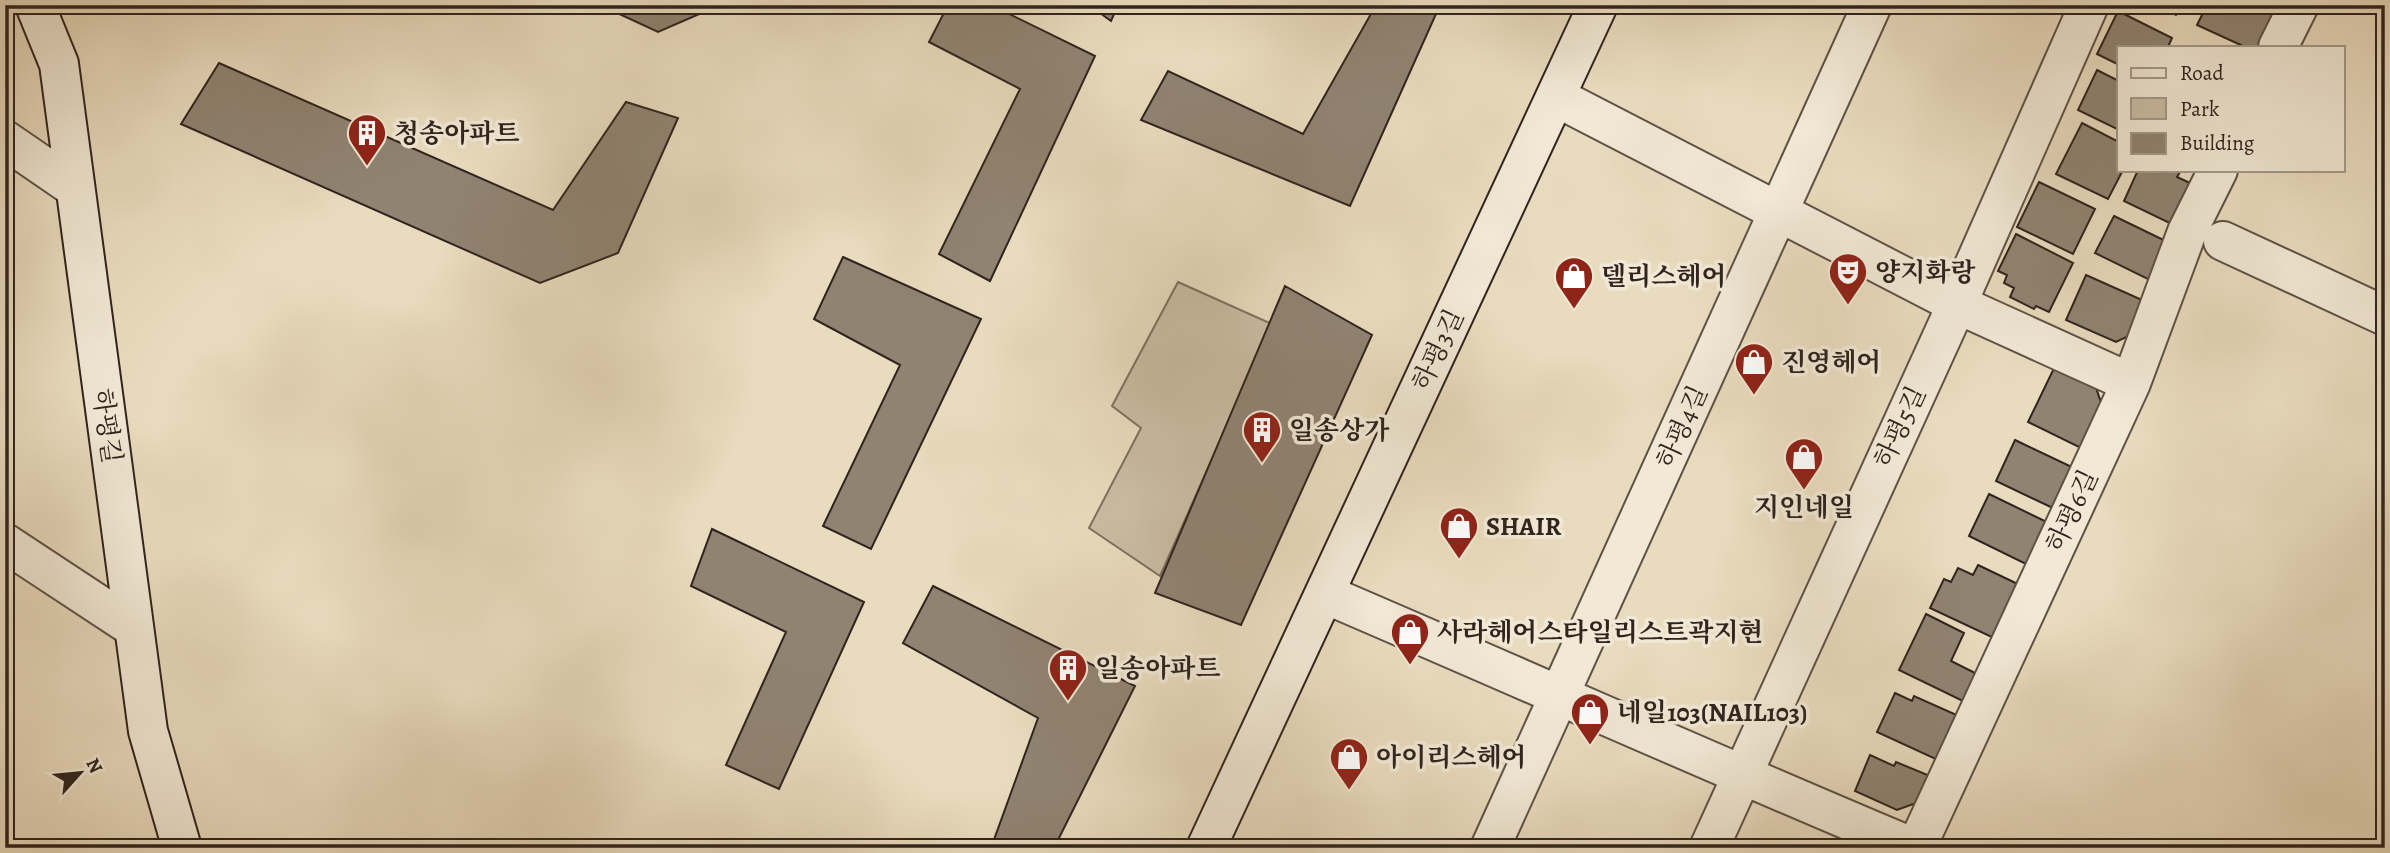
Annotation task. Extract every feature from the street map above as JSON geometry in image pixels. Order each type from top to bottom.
[{"type":"street","name":"하평길","points":[[36,5],[59,64],[148,731],[182,848]]},
{"type":"street","name":"하평3길","points":[[1206,848],[1598,5]]},
{"type":"street","name":"하평4길","points":[[1490,848],[1872,5]]},
{"type":"street","name":"하평5길","points":[[1709,848],[1957,304],[2089,5]]},
{"type":"street","points":[[2278,46],[2299,5]]},
{"type":"street","points":[[1556,97],[1957,304],[2131,383]]},
{"type":"street","points":[[5,140],[75,188]]},
{"type":"street","name":"하평6길","points":[[1915,848],[2131,383],[2187,232],[2217,172]]},
{"type":"street","points":[[2223,241],[2385,316]]},
{"type":"street","points":[[8,550],[134,628]]},
{"type":"street","points":[[1325,594],[1560,694],[1741,776],[1915,848]]},
{"type":"green space","points":[[1178,282],[1272,324],[1160,576],[1089,528],[1141,428],[1112,406]]},
{"type":"building","points":[[600,5],[720,5],[658,32]]},
{"type":"building","points":[[948,5],[991,5],[1095,56],[990,281],[939,254],[1020,89],[929,42]]},
{"type":"building","points":[[1089,5],[1118,5],[1111,21]]},
{"type":"building","points":[[1376,5],[1440,5],[1350,206],[1141,120],[1168,71],[1303,134]]},
{"type":"building","points":[[2156,5],[2181,5],[2176,15]]},
{"type":"building","points":[[2201,5],[2260,5],[2267,8],[2274,5],[2285,11],[2268,46],[2243,46],[2197,25],[2204,11],[2199,9]]},
{"type":"building","points":[[2118,11],[2172,38],[2168,46],[2117,46],[2117,64],[2097,54]]},
{"type":"building","name":"청송아파트","points":[[219,63],[553,210],[626,102],[678,118],[618,253],[540,283],[181,124]]},
{"type":"building","points":[[2097,70],[2117,80],[2117,129],[2078,110]]},
{"type":"building","points":[[2082,123],[2117,141],[2117,172],[2122,172],[2108,199],[2056,174]]},
{"type":"building","points":[[2137,172],[2180,172],[2177,177],[2201,188],[2182,229],[2124,201]]},
{"type":"building","points":[[2039,182],[2095,209],[2073,254],[2017,227]]},
{"type":"building","points":[[2114,216],[2176,246],[2158,284],[2095,253]]},
{"type":"building","points":[[2016,234],[2073,263],[2049,312],[2036,306],[2034,309],[2010,297],[2014,288],[2004,283],[2007,275],[1998,271]]},
{"type":"building","points":[[843,257],[981,319],[871,549],[823,526],[900,365],[814,319]]},
{"type":"building","points":[[2086,275],[2151,304],[2139,331],[2116,342],[2066,320]]},
{"type":"building","name":"일송상가","points":[[1285,286],[1372,335],[1241,625],[1155,593]]},
{"type":"building","points":[[2056,364],[2094,382],[2104,411],[2085,450],[2028,422]]},
{"type":"building","points":[[2015,440],[2076,469],[2057,510],[1996,481]]},
{"type":"building","points":[[1989,494],[2053,525],[2032,567],[1969,536]]},
{"type":"building","points":[[712,529],[864,602],[779,789],[726,765],[786,632],[691,586]]},
{"type":"building","points":[[1978,565],[2024,587],[1998,640],[1930,608],[1944,579],[1951,582],[1958,568],[1973,575]]},
{"type":"building","name":"일송아파트","points":[[933,586],[1135,686],[1054,848],[991,848],[1038,718],[903,643]]},
{"type":"building","points":[[1926,614],[1964,633],[1951,661],[1983,677],[1969,704],[1899,670]]},
{"type":"building","points":[[1895,693],[1912,701],[1914,696],[1961,717],[1940,761],[1877,732]]},
{"type":"building","points":[[1870,755],[1894,766],[1896,762],[1930,776],[1919,802],[1897,810],[1855,791]]},
{"type":"place","name":"청송아파트","points":[[367,167]]},
{"type":"place","name":"양지화랑","points":[[1848,306]]},
{"type":"place","name":"델리스헤어","points":[[1574,310]]},
{"type":"place","name":"진영헤어","points":[[1754,396]]},
{"type":"place","name":"일송상가","points":[[1262,464]]},
{"type":"place","name":"지인네일","points":[[1804,491]]},
{"type":"place","name":"SHAIR","points":[[1459,560]]},
{"type":"place","name":"사라헤어스타일리스트곽지현","points":[[1410,666]]},
{"type":"place","name":"일송아파트","points":[[1068,702]]},
{"type":"place","name":"네일103(NAIL103)","points":[[1590,746]]},
{"type":"place","name":"아이리스헤어","points":[[1349,791]]}]
